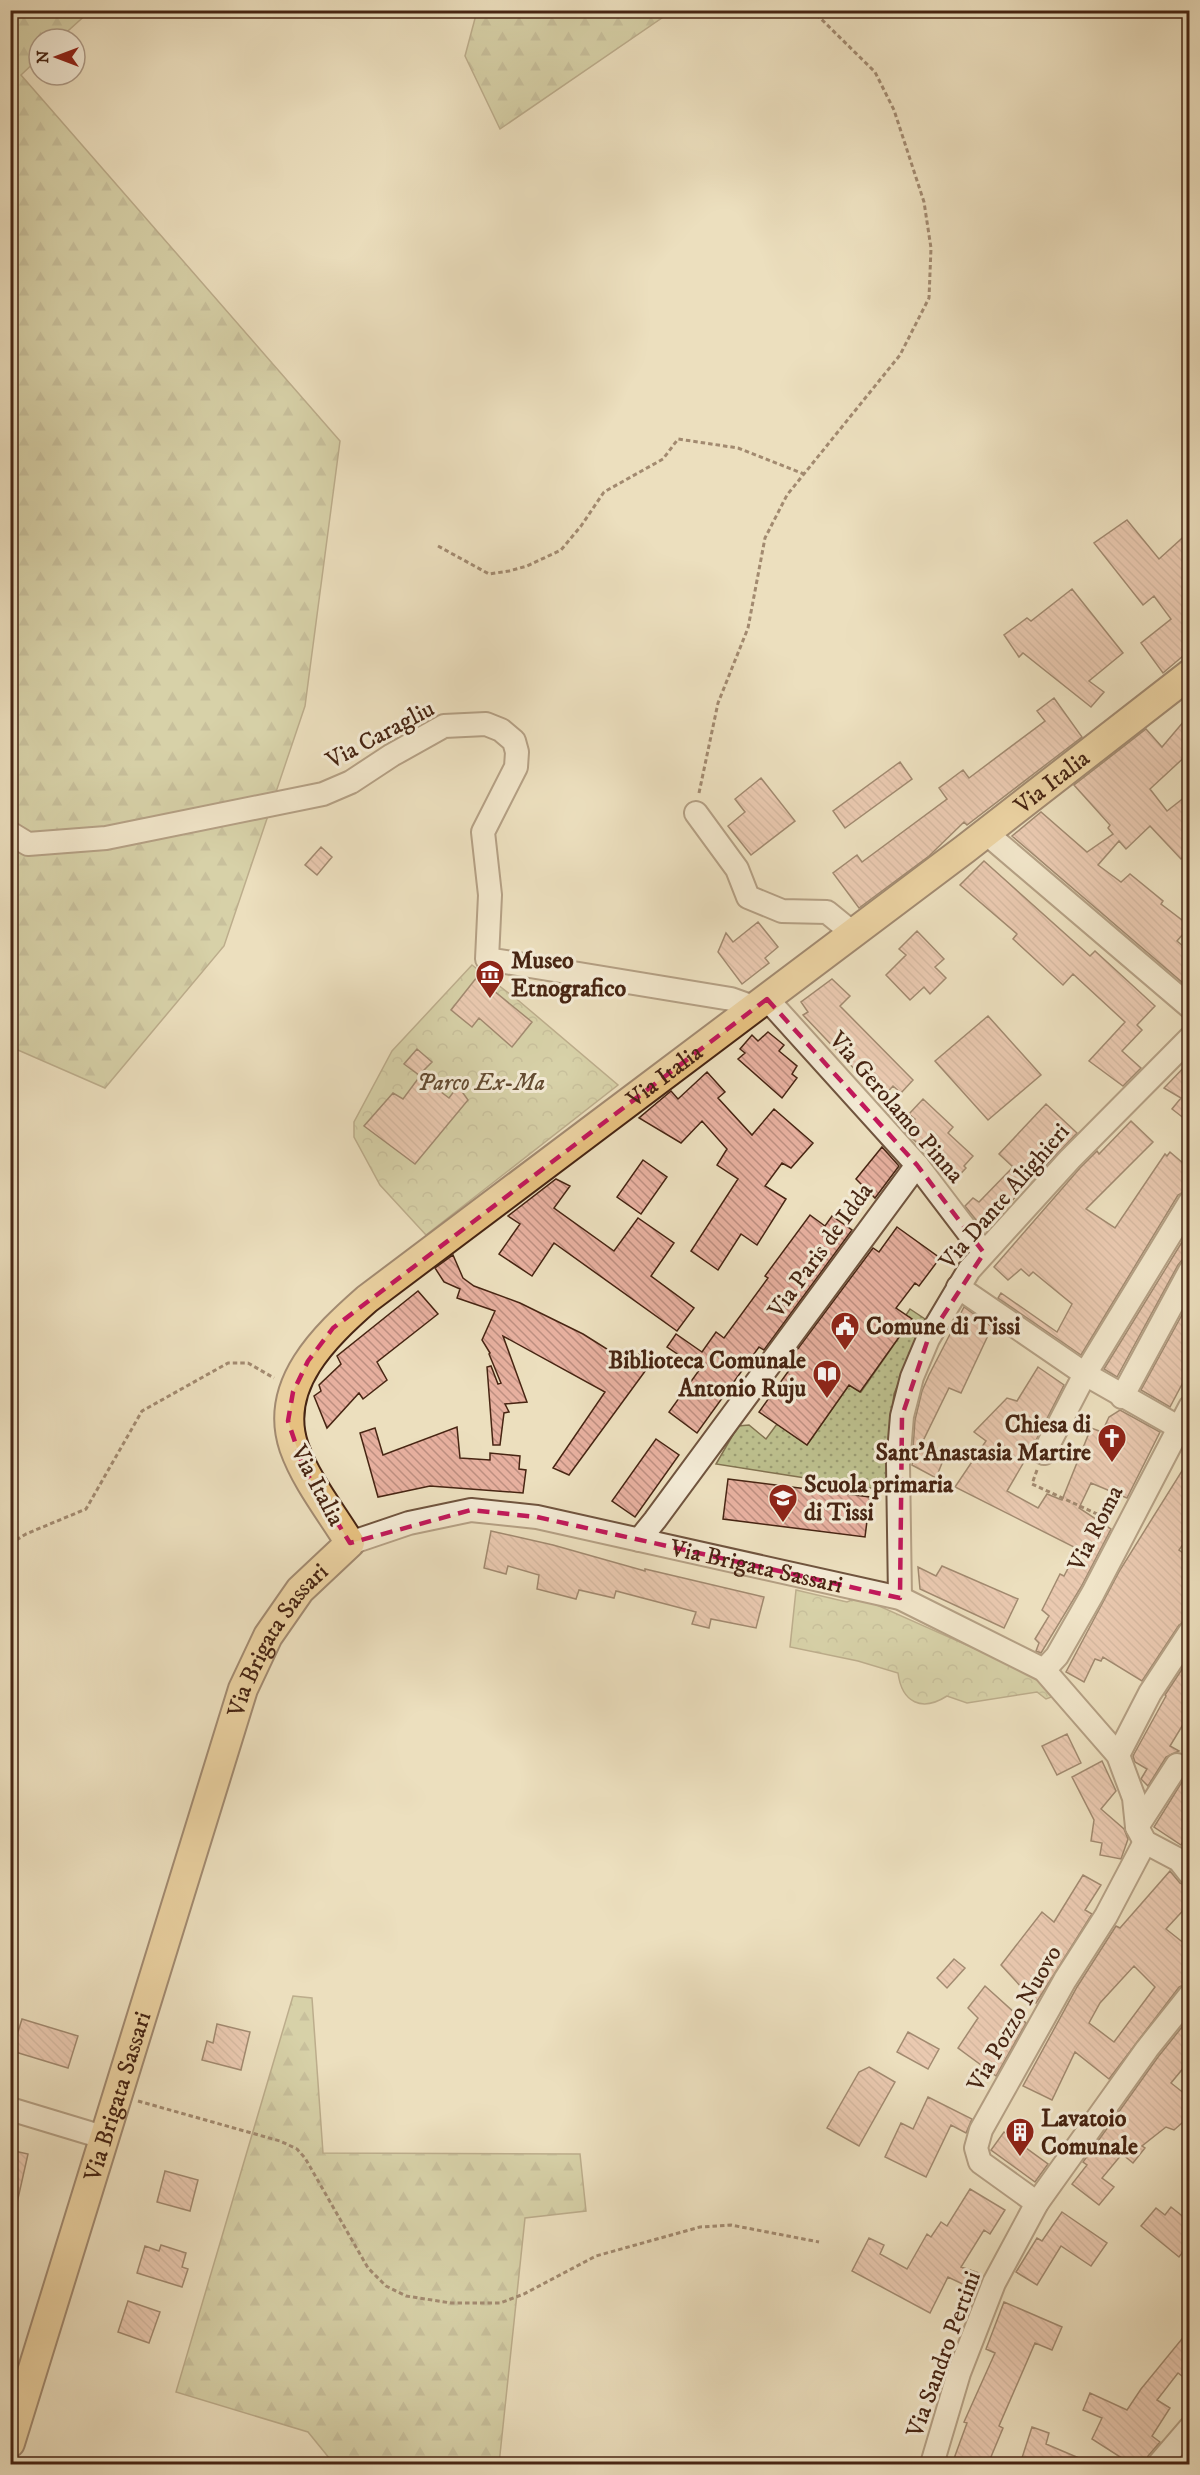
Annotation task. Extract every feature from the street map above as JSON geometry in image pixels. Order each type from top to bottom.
[{"type":"main road","name":"Via Italia","points":[[350,1543],[304,1469],[294,1447],[288,1421],[292,1392],[308,1361],[333,1328],[367,1299],[854,934],[1190,674]]},
{"type":"main road","name":"Via Brigata Sassari","points":[[10,2443],[243,1689],[268,1636],[300,1590],[350,1543]]},
{"type":"street","name":"Via Caragliu","points":[[10,833],[28,844],[106,838],[323,794],[351,782],[392,755],[444,726],[486,724],[501,730],[514,741],[517,752],[516,767],[483,832],[490,895],[487,959],[761,1004]]},
{"type":"street","points":[[696,813],[737,869],[748,897],[782,911],[827,912],[854,934]]},
{"type":"street","points":[[986,833],[1190,1007]]},
{"type":"street","name":"Via Gerolamo Pinna","points":[[761,1004],[916,1165],[984,1253]]},
{"type":"street","name":"Via Dante Alighieri","points":[[900,1598],[898,1464],[902,1416],[912,1377],[928,1339],[969,1270],[1071,1159],[1190,1038]]},
{"type":"street","name":"Via Paris de Idda","points":[[639,1540],[916,1165]]},
{"type":"street","points":[[1044,1453],[1084,1374],[1190,1202]]},
{"type":"street","points":[[1122,1397],[1190,1271]]},
{"type":"street","points":[[958,1287],[1084,1374],[1178,1427]]},
{"type":"street","name":"Via Roma","points":[[1044,1670],[1057,1656],[1190,1407]]},
{"type":"street","name":"Via Brigata Sassari","points":[[350,1543],[410,1523],[471,1510],[537,1517],[900,1598],[1044,1670]]},
{"type":"street","points":[[1118,1755],[1150,1693],[1190,1632]]},
{"type":"street","points":[[1044,1670],[1118,1755],[1134,1798],[1141,1835]]},
{"type":"street","points":[[1141,1835],[1177,1765]]},
{"type":"street","points":[[1141,1835],[1186,1859]]},
{"type":"street","name":"Via Pozzo Nuovo","points":[[1037,2203],[980,2162],[976,2148],[981,2130],[1065,1980],[1106,1916],[1141,1835]]},
{"type":"street","name":"Via Sandro Pertini","points":[[932,2464],[959,2373],[990,2293],[1037,2203],[1147,2049],[1190,1995]]},
{"type":"street","points":[[10,2109],[106,2138]]},
{"type":"street","points":[[1159,2464],[1190,2428]]},
{"type":"path","points":[[696,813],[718,703],[748,628],[765,538],[787,495],[900,355],[929,298],[931,248],[924,202],[894,110],[875,72],[812,10]]},
{"type":"path","points":[[438,546],[489,574],[508,572],[527,566],[561,550],[604,492],[663,459],[678,439],[738,448],[804,474]]},
{"type":"path","points":[[10,1545],[26,1534],[86,1509],[142,1411],[228,1363],[248,1363],[292,1392]]},
{"type":"path","points":[[1044,1453],[1032,1484],[1126,1528]]},
{"type":"path","points":[[119,2096],[280,2141],[297,2149],[305,2158],[368,2268],[386,2286],[406,2296],[451,2303],[500,2303],[524,2294],[596,2256],[700,2227],[731,2225],[819,2242]]},
{"type":"highlighted area","points":[[767,999],[917,1165],[984,1253],[928,1339],[902,1416],[900,1598],[537,1517],[471,1510],[350,1543],[304,1469],[288,1421],[293,1392],[308,1361],[333,1328]]},
{"type":"green space","points":[[477,10],[672,11],[500,129],[465,56]]},
{"type":"green space","points":[[11,11],[90,11],[72,27],[27,27],[27,69],[21,75],[27,82],[27,87],[31,87],[340,441],[305,706],[224,946],[105,1088],[11,1047]]},
{"type":"green space","name":"Parco Ex-Ma","points":[[472,965],[519,1001],[618,1085],[426,1235],[380,1185],[354,1137],[354,1122],[392,1051]]},
{"type":"green space","points":[[910,1309],[925,1319],[894,1394],[890,1430],[890,1491],[716,1464],[738,1426],[749,1425],[766,1439],[777,1424],[807,1445],[849,1385],[861,1392],[911,1320],[906,1315]]},
{"type":"green space","points":[[796,1590],[847,1602],[859,1597],[1036,1676],[1057,1695],[1046,1699],[1037,1692],[967,1703],[947,1696],[929,1703],[915,1702],[904,1691],[898,1673],[858,1661],[790,1647]]},
{"type":"green space","points":[[293,1996],[312,1998],[323,2153],[580,2154],[586,2211],[525,2218],[499,2464],[334,2464],[308,2432],[176,2392]]},
{"type":"building","points":[[1127,520],[1159,559],[1190,531],[1190,650],[1163,673],[1141,643],[1171,619],[1154,596],[1143,605],[1094,543]]},
{"type":"building","points":[[1072,589],[1123,653],[1089,681],[1104,692],[1091,707],[1023,653],[1019,657],[1004,635],[1027,618],[1031,621]]},
{"type":"building","points":[[1054,698],[1082,737],[967,825],[964,822],[929,856],[859,908],[833,873],[857,855],[862,862],[947,799],[939,788],[963,770],[969,778],[1045,721],[1037,711]]},
{"type":"building","points":[[1190,714],[1190,752],[1150,789],[1167,811],[1190,793],[1190,851],[1181,859],[1150,826],[1126,849],[1119,841],[1098,865],[1121,882],[1130,874],[1163,901],[1161,904],[1190,926],[1177,941],[1190,952],[1190,989],[1012,836],[1041,812],[1087,852],[1113,834],[1108,828],[1110,825],[1074,785],[1146,729],[1162,747]]},
{"type":"building","points":[[900,762],[912,779],[845,828],[833,811]]},
{"type":"building","points":[[761,778],[795,821],[751,855],[728,826],[745,812],[735,799]]},
{"type":"building","points":[[321,847],[332,857],[317,875],[305,865]]},
{"type":"building","points":[[984,861],[1090,956],[1095,951],[1155,1006],[1137,1025],[1142,1030],[1122,1051],[1141,1068],[1123,1086],[1089,1061],[1125,1022],[1073,974],[1063,985],[1013,939],[1017,934],[960,885]]},
{"type":"building","points":[[758,922],[778,947],[765,958],[769,963],[742,984],[718,952],[726,933],[733,942]]},
{"type":"building","points":[[917,931],[944,959],[935,967],[946,978],[930,994],[924,987],[910,1000],[886,975],[906,955],[899,949]]},
{"type":"building","points":[[477,977],[532,1022],[512,1047],[479,1018],[472,1027],[451,1010]]},
{"type":"building","points":[[832,979],[850,996],[840,1006],[913,1080],[901,1093],[893,1086],[882,1098],[803,1015],[808,1012],[801,1002]]},
{"type":"building","points":[[988,1016],[1041,1075],[988,1120],[935,1061]]},
{"type":"building","points":[[768,1032],[784,1045],[779,1051],[797,1066],[792,1074],[797,1078],[782,1098],[738,1059],[745,1053],[740,1049],[752,1035],[758,1041]]},
{"type":"building","points":[[417,1049],[432,1062],[419,1075],[404,1064]]},
{"type":"building","points":[[1190,1061],[1190,1123],[1172,1109],[1181,1098],[1164,1088]]},
{"type":"building","points":[[707,1072],[725,1092],[718,1098],[752,1135],[774,1109],[813,1143],[791,1168],[782,1163],[765,1186],[786,1199],[757,1245],[741,1234],[718,1270],[691,1251],[738,1179],[717,1165],[727,1149],[702,1121],[681,1143],[639,1118],[671,1091],[678,1099]]},
{"type":"building","points":[[420,1076],[449,1098],[458,1086],[468,1100],[415,1164],[364,1126],[393,1093],[403,1099]]},
{"type":"building","points":[[923,1099],[953,1127],[948,1133],[973,1156],[964,1166],[966,1168],[952,1183],[937,1169],[925,1154],[927,1152],[904,1131],[915,1119],[909,1114]]},
{"type":"building","points":[[1046,1104],[1077,1133],[984,1230],[965,1206],[973,1198],[979,1202],[1013,1167],[999,1154]]},
{"type":"building","points":[[1131,1121],[1153,1142],[1086,1209],[1115,1228],[1165,1154],[1167,1156],[1170,1152],[1190,1169],[1190,1189],[1178,1195],[1081,1355],[998,1298],[1001,1293],[1057,1332],[1072,1304],[1033,1272],[1029,1276],[1021,1269],[1008,1280],[994,1267],[1080,1168],[1097,1151],[1099,1154]]},
{"type":"building","points":[[882,1147],[899,1166],[875,1198],[856,1179]]},
{"type":"building","points":[[643,1160],[667,1177],[641,1214],[617,1197]]},
{"type":"building","points":[[556,1179],[570,1186],[554,1208],[614,1251],[638,1218],[674,1243],[651,1276],[694,1308],[677,1331],[554,1243],[532,1276],[499,1254],[520,1224],[508,1216]]},
{"type":"building","points":[[810,1215],[825,1226],[832,1216],[852,1230],[764,1350],[759,1347],[697,1433],[669,1412],[700,1369],[667,1347],[676,1334],[702,1352],[716,1332],[724,1338],[768,1278],[765,1276]]},
{"type":"building","name":"Comune di Tissi","points":[[897,1227],[940,1258],[919,1286],[915,1283],[896,1308],[912,1319],[860,1392],[849,1385],[807,1445],[759,1412],[790,1369],[785,1366],[873,1248],[879,1252]]},
{"type":"building","points":[[1190,1229],[1190,1258],[1183,1259],[1178,1265],[1117,1377],[1104,1369]]},
{"type":"building","points":[[453,1255],[463,1278],[474,1286],[520,1303],[583,1334],[629,1363],[632,1356],[638,1357],[640,1352],[654,1359],[569,1475],[553,1468],[605,1392],[503,1336],[527,1402],[505,1404],[509,1412],[504,1413],[500,1445],[493,1445],[487,1367],[491,1366],[498,1384],[501,1383],[490,1353],[482,1340],[495,1311],[457,1298],[460,1289],[444,1282],[435,1268]]},
{"type":"building","points":[[418,1291],[438,1314],[377,1362],[387,1380],[363,1399],[359,1393],[327,1428],[314,1396],[321,1391],[319,1385],[341,1364],[337,1356]]},
{"type":"building","points":[[1190,1300],[1190,1369],[1170,1407],[1141,1390]]},
{"type":"building","points":[[964,1307],[992,1327],[961,1393],[949,1388],[923,1441],[946,1453],[936,1478],[912,1465],[915,1420],[922,1391]]},
{"type":"building","points":[[1038,1367],[1064,1385],[1007,1491],[1038,1508],[1047,1494],[1062,1500],[1091,1428],[1102,1432],[1109,1417],[1120,1410],[1160,1432],[1127,1498],[1091,1483],[1079,1508],[1111,1529],[1081,1587],[1041,1653],[1036,1651],[1039,1643],[1035,1639],[1049,1616],[1042,1610],[1060,1574],[1064,1576],[1078,1549],[955,1487],[986,1441],[974,1432],[1007,1398],[1017,1401]]},
{"type":"building","points":[[457,1427],[460,1458],[490,1460],[490,1453],[520,1456],[519,1469],[526,1470],[523,1493],[430,1486],[378,1497],[360,1433],[375,1428],[383,1455]]},
{"type":"building","points":[[656,1439],[679,1455],[635,1517],[612,1501]]},
{"type":"building","points":[[1190,1458],[1190,1524],[1184,1534],[1188,1537],[1179,1550],[1190,1558],[1190,1619],[1179,1625],[1142,1681],[1103,1657],[1101,1661],[1095,1659],[1084,1682],[1066,1672],[1120,1570]]},
{"type":"building","points":[[728,1479],[870,1497],[865,1537],[723,1519]]},
{"type":"building","points":[[491,1531],[553,1545],[645,1571],[645,1569],[764,1597],[756,1628],[711,1619],[709,1628],[692,1624],[696,1612],[616,1591],[614,1598],[579,1590],[576,1599],[537,1589],[539,1575],[508,1566],[506,1574],[484,1568]]},
{"type":"building","points":[[942,1566],[1018,1599],[1004,1628],[920,1589],[918,1567],[936,1576]]},
{"type":"building","points":[[1190,1657],[1190,1713],[1170,1746],[1179,1751],[1166,1757],[1148,1786],[1141,1779],[1147,1769],[1135,1762],[1133,1756],[1165,1695]]},
{"type":"building","points":[[1067,1734],[1081,1763],[1057,1775],[1042,1746]]},
{"type":"building","points":[[1102,1761],[1116,1791],[1101,1809],[1124,1829],[1128,1839],[1121,1859],[1100,1855],[1102,1843],[1091,1841],[1094,1820],[1072,1777]]},
{"type":"building","points":[[1190,1769],[1190,1831],[1181,1845],[1154,1827]]},
{"type":"building","points":[[1170,1871],[1180,1883],[1190,1887],[1190,1903],[1166,1929],[1190,1948],[1190,1982],[1179,1987],[1109,2079],[1075,2052],[1052,2100],[1023,2086],[1077,1987],[1116,1926],[1120,1928]],"holes":[[[1134,1966],[1155,1987],[1114,2042],[1089,2023],[1100,2003]]]},
{"type":"building","points":[[1083,1875],[1101,1885],[1085,1910],[1092,1914],[1036,2003],[1001,1965],[1042,1912],[1054,1922]]},
{"type":"building","points":[[954,1959],[965,1968],[947,1988],[937,1978]]},
{"type":"building","points":[[985,1986],[1026,2023],[996,2076],[958,2048],[978,2018],[968,2008]]},
{"type":"building","points":[[1190,2017],[1190,2060],[1171,2083],[1190,2098],[1190,2116],[1174,2130],[1166,2127],[1142,2146],[1145,2148],[1133,2163],[1122,2154],[1102,2178],[1114,2187],[1099,2205],[1072,2184],[1087,2165],[1083,2162],[1158,2057]]},
{"type":"building","points":[[22,2019],[78,2036],[68,2068],[12,2051]]},
{"type":"building","points":[[217,2024],[250,2032],[241,2070],[202,2060],[207,2041],[213,2043]]},
{"type":"building","points":[[908,2032],[939,2049],[928,2069],[897,2052]]},
{"type":"building","points":[[869,2067],[895,2082],[859,2146],[827,2128],[859,2072]]},
{"type":"building","points":[[928,2097],[972,2119],[966,2133],[951,2125],[926,2177],[885,2157],[901,2123],[913,2129]]},
{"type":"building","name":"Lavatoio Comunale","points":[[1004,2132],[1048,2164],[1035,2182],[991,2150]]},
{"type":"building","points":[[10,2150],[28,2154],[17,2203],[10,2203]]},
{"type":"building","points":[[165,2171],[198,2180],[190,2211],[157,2202]]},
{"type":"building","points":[[970,2189],[1005,2210],[990,2234],[984,2230],[961,2267],[979,2273],[973,2289],[948,2277],[930,2313],[852,2271],[869,2238],[884,2245],[880,2254],[907,2269],[927,2234],[931,2237],[941,2222],[947,2226]]},
{"type":"building","points":[[1171,2207],[1190,2222],[1190,2233],[1183,2241],[1188,2245],[1179,2257],[1141,2226],[1156,2208],[1165,2215]]},
{"type":"building","points":[[1062,2212],[1107,2243],[1091,2266],[1061,2246],[1037,2285],[1016,2272],[1037,2238],[1042,2241]]},
{"type":"building","points":[[161,2245],[186,2253],[182,2267],[188,2269],[182,2287],[137,2273],[145,2246],[159,2251]]},
{"type":"building","points":[[128,2301],[160,2312],[149,2343],[118,2332]]},
{"type":"building","points":[[1004,2302],[1062,2327],[1052,2350],[1035,2343],[999,2426],[1003,2428],[988,2464],[952,2464],[967,2423],[964,2422],[995,2353],[986,2349]]},
{"type":"building","points":[[1190,2329],[1190,2382],[1178,2373],[1157,2400],[1170,2408],[1152,2436],[1160,2442],[1148,2456],[1146,2464],[1131,2464],[1092,2439],[1102,2418],[1083,2410],[1090,2393],[1127,2410],[1141,2389]]},
{"type":"building","points":[[1032,2427],[1049,2433],[1046,2444],[1093,2464],[1020,2464]]},
{"type":"place","name":"Museo Etnografico","points":[[490,1000]]},
{"type":"place","name":"Comune di Tissi","points":[[845,1352]]},
{"type":"place","name":"Biblioteca Comunale Antonio Ruju","points":[[827,1400]]},
{"type":"place","name":"Chiesa di Sant'Anastasia Martire","points":[[1112,1464]]},
{"type":"place","name":"Scuola primaria di Tissi","points":[[783,1524]]},
{"type":"place","name":"Lavatoio Comunale","points":[[1020,2158]]}]
